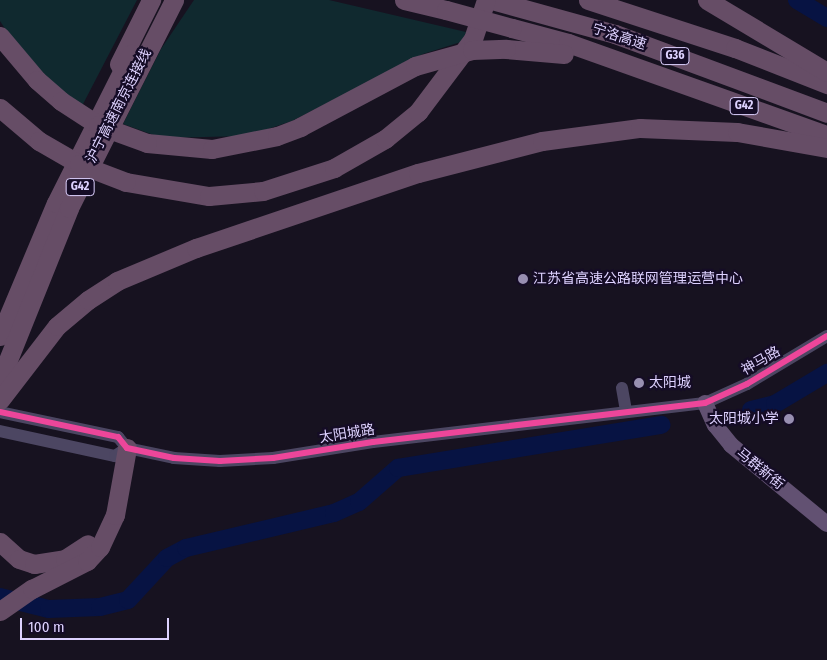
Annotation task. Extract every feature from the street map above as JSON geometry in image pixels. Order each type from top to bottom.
[{"type":"highway","points":[[103,106],[125,50],[151,0]]},
{"type":"highway","name":"沪宁高速南京连接线","points":[[0,336],[52,211],[103,106],[161,0]]},
{"type":"highway","name":"沪宁高速南京连接线","points":[[0,380],[69,208],[174,0]]},
{"type":"highway","points":[[152,41],[179,0]]},
{"type":"highway","name":"宁洛高速","points":[[404,0],[568,43],[660,76]]},
{"type":"highway","points":[[0,108],[40,141],[79,164],[126,182],[209,196],[263,191],[334,168],[385,138],[418,112],[473,39],[486,0]]},
{"type":"highway","name":"宁洛高速","points":[[492,0],[615,34],[827,112]]},
{"type":"highway","points":[[588,0],[735,48],[827,84]]},
{"type":"highway","points":[[707,0],[827,72]]},
{"type":"highway","name":"G42","points":[[0,36],[37,80],[61,101],[98,125],[147,143],[212,149],[277,136],[300,128],[416,66],[472,50],[506,49],[549,50],[660,76],[827,135]]},
{"type":"highway","points":[[0,400],[57,326],[88,300],[117,281],[196,248],[418,173],[542,140],[640,128],[737,132],[827,148]]},
{"type":"highway","points":[[0,542],[19,559],[34,564],[52,562],[80,551],[100,527],[120,447]]},
{"type":"highway","points":[[3,608],[32,589],[88,561],[100,547],[115,515],[120,447]]},
{"type":"main road","name":"马群新街","points":[[706,403],[715,425],[731,445],[827,524]]},
{"type":"street","name":"神马路","points":[[706,403],[747,384],[827,336]]},
{"type":"street","points":[[622,388],[626,410]]},
{"type":"street","name":"太阳城路","points":[[0,431],[31,437],[120,447],[174,458],[220,461],[273,458],[626,410],[706,403]]},
{"type":"street","name":"太阳城路","points":[[0,412],[36,419],[120,447]]},
{"type":"green space","points":[[0,0],[137,0],[82,106],[63,93],[15,44],[0,21]]},
{"type":"green space","points":[[194,0],[329,0],[466,32],[464,41],[423,54],[292,121],[246,136],[162,138],[123,124],[161,49]]},
{"type":"waterway","points":[[797,0],[827,18]]},
{"type":"waterway","points":[[751,410],[775,404],[827,373]]},
{"type":"waterway","points":[[0,597],[49,609],[100,607],[128,600],[167,558],[186,548],[334,513],[359,502],[398,468],[662,425]]},
{"type":"cycle path","points":[[0,412],[118,437],[127,448],[174,458],[220,461],[273,458],[373,442],[705,403],[747,384],[827,336]]},
{"type":"place","name":"江苏省高速公路联网管理运营中心","points":[[523,279]]},
{"type":"place","name":"太阳城","points":[[639,383]]},
{"type":"place","name":"太阳城小学","points":[[789,419]]}]
